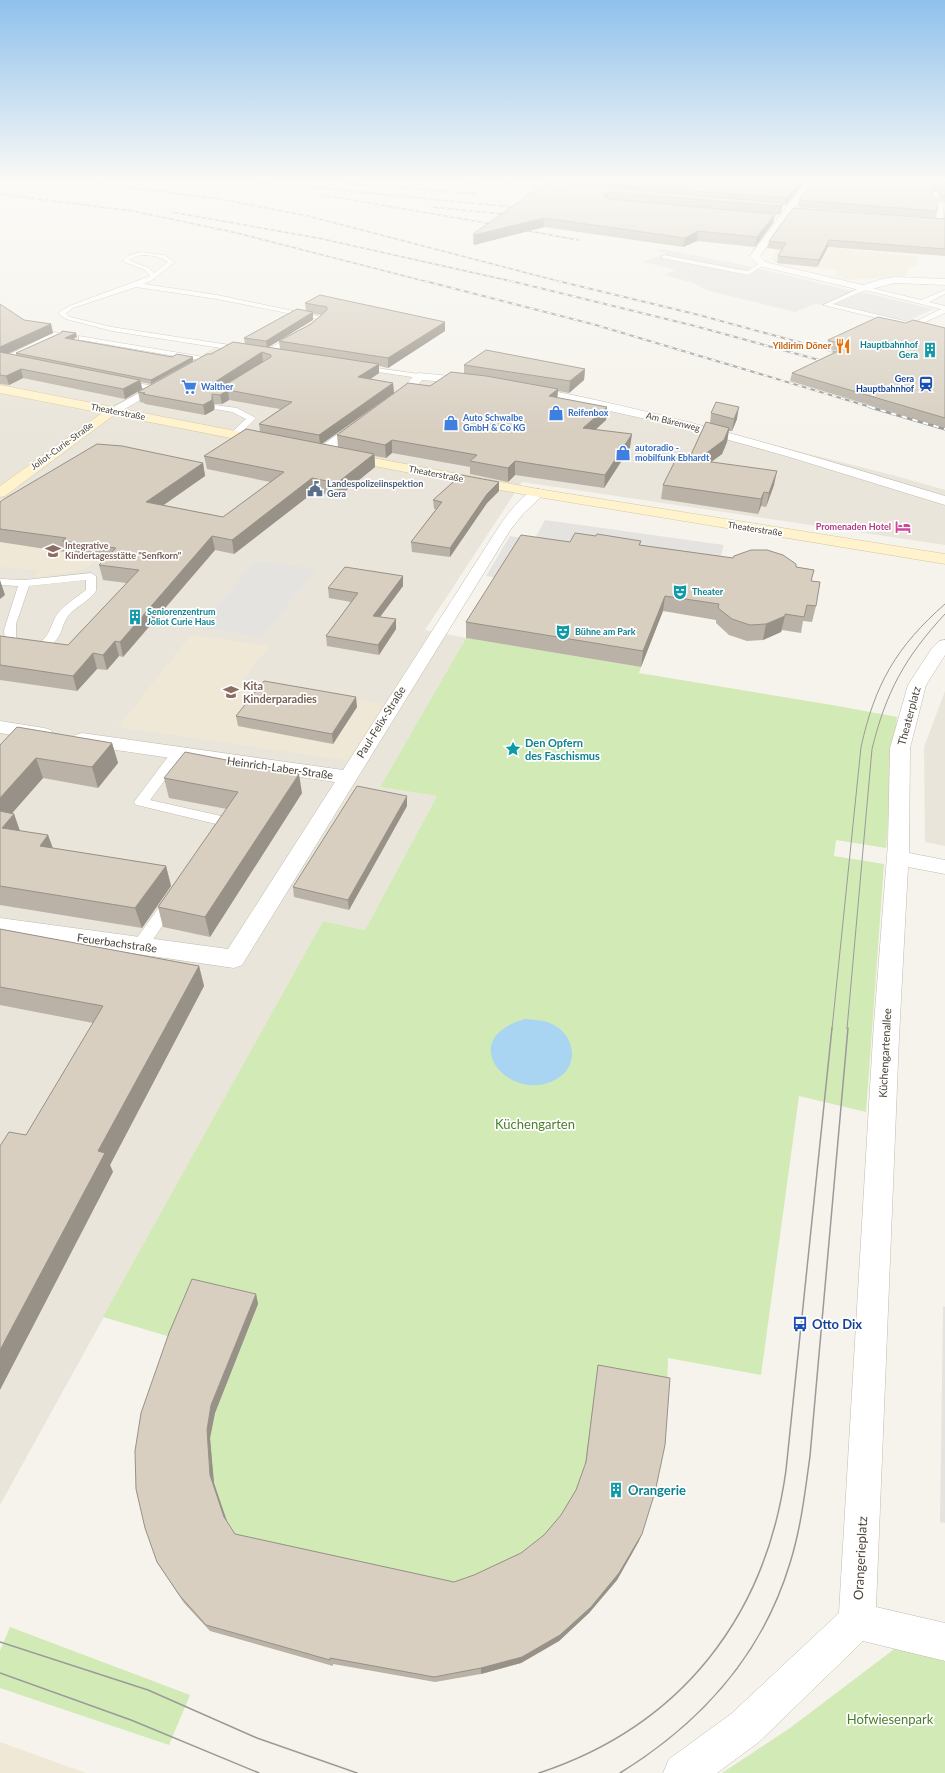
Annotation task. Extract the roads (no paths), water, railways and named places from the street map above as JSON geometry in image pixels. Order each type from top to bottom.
[{"type":"main road","name":"Theaterstraße","points":[[0,389],[278,444]]},
{"type":"main road","name":"Joliot-Curie-Straße","points":[[0,493],[112,411]]},
{"type":"main road","name":"Theaterstraße","points":[[308,449],[538,493],[945,560]]},
{"type":"street","points":[[769,266],[864,288],[885,281],[895,280],[945,282]]},
{"type":"street","points":[[191,367],[207,358]]},
{"type":"street","name":"Joliot-Curie-Straße","points":[[112,411],[153,392],[179,374]]},
{"type":"street","points":[[322,452],[408,389],[419,376],[486,383]]},
{"type":"street","name":"Am Bärenweg","points":[[515,388],[618,408],[704,429],[945,501]]},
{"type":"street","name":"Paul-Felix-Straße","points":[[234,959],[346,777],[505,528],[518,511],[538,493]]},
{"type":"street","name":"Theaterplatz","points":[[898,851],[900,748],[916,685],[938,652],[945,645]]},
{"type":"street","name":"Heinrich-Laber-Straße","points":[[4,732],[346,777]]},
{"type":"street","points":[[898,851],[945,866]]},
{"type":"street","name":"Küchengartenallee","points":[[874,1263],[898,851]]},
{"type":"street","name":"Feuerbachstraße","points":[[0,926],[234,959]]},
{"type":"street","name":"Orangerieplatz","points":[[857,1621],[874,1263]]},
{"type":"street","points":[[683,1773],[745,1728],[857,1621],[945,1642]]},
{"type":"lane","points":[[138,266],[147,269],[154,276]]},
{"type":"lane","points":[[167,266],[149,280],[70,307],[61,313],[68,318],[112,329],[283,355]]},
{"type":"lane","points":[[710,266],[748,273],[759,266]]},
{"type":"lane","points":[[137,284],[217,297],[323,318],[308,330],[268,353]]},
{"type":"lane","points":[[864,288],[944,307],[914,325],[826,305],[864,288]]},
{"type":"lane","points":[[923,302],[945,292]]},
{"type":"lane","points":[[19,362],[4,359],[58,334]]},
{"type":"lane","points":[[82,338],[207,358]]},
{"type":"lane","points":[[351,366],[419,376]]},
{"type":"lane","points":[[116,381],[153,392]]},
{"type":"lane","points":[[218,407],[234,410],[252,418],[234,435]]},
{"type":"lane","points":[[0,582],[25,584],[91,576],[91,591],[61,616],[53,639],[43,645],[31,647],[16,644],[10,640],[7,632],[17,606],[20,592],[25,584]]},
{"type":"lane","points":[[178,754],[140,802],[225,821],[212,841]]},
{"type":"lane","points":[[140,946],[180,887]]},
{"type":"water","points":[[525,1019],[542,1021],[553,1025],[567,1037],[572,1051],[572,1058],[566,1071],[561,1076],[543,1084],[525,1084],[510,1078],[498,1068],[491,1055],[493,1042],[503,1029]]},
{"type":"tram line","points":[[832,1029],[861,747],[873,704],[890,668],[913,636],[945,604]]},
{"type":"tram line","points":[[847,1029],[872,749],[884,710],[899,676],[919,645],[945,614]]},
{"type":"tram line","points":[[539,1773],[590,1753],[635,1726],[674,1695],[708,1659],[736,1618],[759,1573],[775,1523],[786,1470],[832,1028]]},
{"type":"tram line","points":[[620,1773],[677,1732],[702,1709],[725,1684],[745,1657],[763,1628],[778,1597],[794,1550],[800,1523],[810,1456],[848,1028]]},
{"type":"tram line","points":[[0,1642],[148,1690],[257,1738],[357,1773]]},
{"type":"tram line","points":[[0,1673],[131,1720],[259,1773]]},
{"type":"railway","points":[[365,266],[428,282]]},
{"type":"railway","points":[[442,266],[515,282]]},
{"type":"railway","points":[[499,266],[560,282]]},
{"type":"railway","points":[[425,281],[596,325],[874,408]]},
{"type":"railway","points":[[511,281],[695,326],[830,363]]},
{"type":"railway","points":[[560,282],[699,315],[846,355]]},
{"type":"railway","points":[[870,407],[945,429]]},
{"type":"place","name":"Yildirim Döner","points":[[843,346]]},
{"type":"place","name":"Hauptbahnhof Gera","points":[[930,350]]},
{"type":"place","name":"Gera Hauptbahnhof","points":[[926,384]]},
{"type":"place","name":"Walther","points":[[189,387]]},
{"type":"place","name":"Reifenbox","points":[[556,413]]},
{"type":"place","name":"Auto Schwalbe GmbH & Co KG","points":[[451,423]]},
{"type":"place","name":"autoradio - mobilfunk Ebhardt","points":[[623,453]]},
{"type":"place","name":"Landespolizeiinspektion Gera","points":[[315,489]]},
{"type":"place","name":"Promenaden Hotel","points":[[903,527]]},
{"type":"place","name":"Integrative Kindertagesstätte \"Senfkorn\"","points":[[53,551]]},
{"type":"place","name":"Theater","points":[[680,592]]},
{"type":"place","name":"Seniorenzentrum Joliot Curie Haus","points":[[135,617]]},
{"type":"place","name":"Bühne am Park","points":[[563,632]]},
{"type":"place","name":"Kita Kinderparadies","points":[[231,692]]},
{"type":"place","name":"Den Opfern des Faschismus","points":[[513,749]]},
{"type":"place","name":"Otto Dix","points":[[800,1324]]},
{"type":"place","name":"Orangerie","points":[[616,1490]]},
{"type":"park label","name":"Küchengarten","points":[[535,1124]]},
{"type":"park label","name":"Hofwiesenpark","points":[[890,1719]]}]
